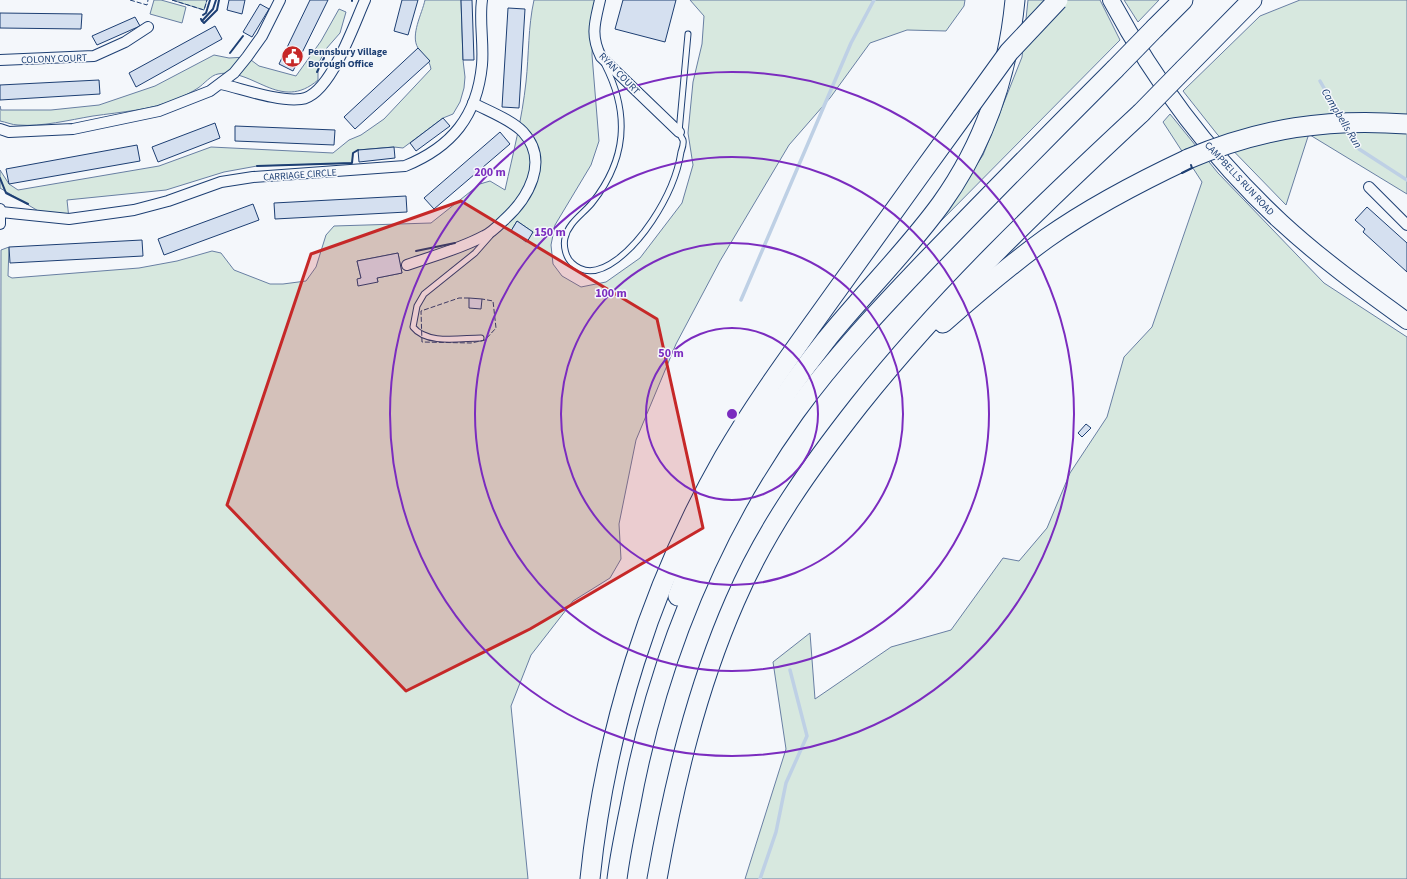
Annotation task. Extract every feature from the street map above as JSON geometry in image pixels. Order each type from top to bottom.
[{"type":"highway","points":[[617,879],[634,780],[665,637],[682,586],[712,520],[740,466],[785,395],[844,318],[929,220],[961,172],[979,137],[995,96],[1009,47],[1015,0]]},
{"type":"highway","points":[[590,879],[603,785],[622,704],[646,625],[692,518],[724,457],[770,384],[1009,52],[1058,0]]},
{"type":"highway","points":[[647,724],[677,632],[712,553],[734,508],[795,412],[837,358],[894,295],[984,201],[1183,0]]},
{"type":"highway","points":[[657,879],[669,813],[688,735],[706,677],[735,601],[772,528],[794,491],[819,455],[883,375],[961,288],[1034,213],[1141,113],[1252,0]]},
{"type":"highway","points":[[883,375],[987,285],[1048,238],[1109,199],[1188,159],[1236,140],[1303,126],[1359,122],[1407,124]]},
{"type":"main road","name":"CAMPBELLS RUN ROAD","points":[[1110,0],[1142,54],[1180,109],[1218,157],[1239,180],[1303,241],[1407,321]]},
{"type":"street","points":[[0,130],[9,132],[72,129],[159,111],[198,96],[221,84],[234,73],[262,36],[280,0]]},
{"type":"street","points":[[221,84],[282,99],[303,99],[312,96],[329,78],[365,0]]},
{"type":"street","name":"CARRIAGE CIRCLE","points":[[0,211],[69,219],[134,210],[168,201],[221,182],[253,177],[405,166],[430,154],[450,140],[463,125],[473,103],[482,65],[482,0]]},
{"type":"street","name":"RYAN COURT","points":[[600,0],[594,28],[596,46],[601,57],[678,132]]},
{"type":"street","name":"COLONY COURT","points":[[0,60],[94,56],[125,42],[148,27]]},
{"type":"street","points":[[407,265],[486,236],[512,213],[526,195],[532,183],[535,168],[534,148],[522,130],[473,103]]},
{"type":"street","points":[[1369,188],[1407,225]]},
{"type":"street","points":[[0,211],[0,224]]},
{"type":"lane","points":[[601,57],[614,83],[621,113],[622,130],[620,145],[609,177],[599,194],[569,229],[564,239],[565,252],[571,263],[580,269],[593,272],[603,269],[616,261],[645,232],[663,205],[680,162],[683,141],[678,132],[682,111],[688,34]]},
{"type":"lane","points":[[481,338],[434,339],[423,336],[413,328],[414,321],[417,306],[424,294],[475,253],[500,224]]},
{"type":"highlighted area","points":[[461,201],[657,319],[703,528],[530,629],[406,691],[227,505],[311,254]]},
{"type":"shaded area","points":[[154,0],[161,0],[186,7],[182,23],[150,14]]},
{"type":"shaded area","points":[[172,0],[207,0],[204,10]]},
{"type":"shaded area","points":[[425,0],[461,0],[465,77],[464,88],[460,102],[453,114],[443,118],[403,148],[394,147],[358,150],[353,153],[352,163],[257,166],[224,172],[166,190],[67,200],[69,219],[40,212],[0,188],[0,170],[9,184],[18,190],[159,166],[211,147],[333,153],[349,140],[361,135],[384,119],[431,69],[427,60],[418,48],[415,37],[417,24]]},
{"type":"shaded area","points":[[534,0],[600,0],[593,28],[592,55],[599,141],[591,165],[555,225],[551,245],[553,264],[562,276],[581,287],[606,282],[640,258],[682,203],[693,165],[688,133],[693,82],[702,44],[704,16],[690,0],[965,0],[964,6],[946,31],[907,30],[870,43],[830,98],[789,145],[720,261],[676,344],[636,440],[619,524],[621,559],[610,578],[573,601],[531,655],[511,706],[528,879],[0,879],[1,250],[9,247],[8,276],[12,278],[139,268],[177,261],[212,251],[221,253],[234,270],[270,284],[306,281],[316,267],[326,235],[334,226],[431,223],[480,184],[490,181],[505,190],[524,96]],"holes":[[[517,221],[533,232],[526,242],[511,231]],[[398,253],[402,273],[377,278],[378,282],[361,278],[357,261]]]},
{"type":"shaded area","points":[[1028,0],[1100,0],[1120,40],[936,226],[983,155],[1022,57]]},
{"type":"shaded area","points":[[1124,0],[1159,0],[1138,22]]},
{"type":"shaded area","points":[[1300,0],[1407,0],[1407,194],[1310,135],[1313,121],[1286,205],[1217,134],[1183,91],[1260,16]]},
{"type":"shaded area","points":[[339,9],[346,12],[340,33],[326,49],[318,64],[318,80],[304,89],[291,92],[279,91],[243,77],[231,74],[218,74],[182,97],[157,106],[36,125],[16,125],[0,121],[0,106],[1,110],[51,110],[99,105],[155,86],[214,55],[229,58],[247,57],[259,66],[296,76],[321,41]]},
{"type":"shaded area","points":[[1170,114],[1218,173],[1324,283],[1407,337],[1407,879],[745,879],[786,749],[773,662],[810,633],[815,699],[891,647],[951,630],[1003,558],[1019,561],[1047,528],[1070,473],[1107,417],[1124,357],[1152,327],[1202,182],[1163,122]]},
{"type":"building","points":[[229,0],[245,0],[242,14],[227,10]]},
{"type":"building","points":[[310,0],[328,0],[293,71],[279,64]]},
{"type":"building","points":[[402,0],[418,0],[408,35],[394,31]]},
{"type":"building","points":[[461,0],[472,0],[474,60],[463,60]]},
{"type":"building","points":[[623,0],[676,0],[665,42],[615,29]]},
{"type":"building","points":[[260,4],[269,9],[252,37],[243,32]]},
{"type":"building","points":[[508,8],[525,9],[519,108],[502,107]]},
{"type":"building","points":[[0,13],[82,14],[81,29],[0,28]]},
{"type":"building","points":[[135,17],[140,26],[97,45],[92,36]]},
{"type":"building","points":[[215,26],[222,39],[136,87],[129,73]]},
{"type":"building","points":[[418,48],[430,61],[355,129],[344,117]]},
{"type":"building","points":[[99,80],[100,94],[0,100],[0,85]]},
{"type":"building","points":[[443,118],[450,126],[416,151],[410,143]]},
{"type":"building","points":[[215,123],[220,138],[158,162],[152,147]]},
{"type":"building","points":[[235,126],[335,130],[334,145],[235,141]]},
{"type":"building","points":[[500,132],[510,144],[434,209],[424,198]]},
{"type":"building","points":[[137,145],[140,161],[9,184],[6,169]]},
{"type":"building","points":[[394,147],[395,158],[359,162],[358,150]]},
{"type":"building","points":[[406,196],[407,212],[275,219],[274,203]]},
{"type":"building","points":[[253,204],[259,220],[164,255],[158,239]]},
{"type":"building","points":[[1367,207],[1407,243],[1407,272],[1363,232],[1365,229],[1355,220]]},
{"type":"building","points":[[517,221],[533,232],[527,242],[511,231]]},
{"type":"building","points":[[142,240],[143,256],[10,263],[9,247]]},
{"type":"building","points":[[398,253],[402,273],[377,278],[378,282],[358,286],[357,279],[361,278],[357,261]]},
{"type":"building","points":[[469,298],[482,299],[481,309],[469,308]]},
{"type":"building","points":[[1086,424],[1091,428],[1082,437],[1078,433]]},
{"type":"waterway","points":[[741,300],[851,43],[874,0]]},
{"type":"waterway","name":"Campbells Run","points":[[1320,81],[1341,118]]},
{"type":"waterway","name":"Campbells Run","points":[[1347,128],[1359,149],[1407,180]]},
{"type":"waterway","points":[[760,879],[776,832],[786,783],[807,736],[790,670]]},
{"type":"fence","points":[[130,0],[147,5],[148,0]]},
{"type":"fence","points":[[172,0],[204,10],[207,0]]},
{"type":"fence","points":[[469,298],[459,298],[421,311],[422,342],[471,343],[485,340],[496,328],[493,301],[482,299]]},
{"type":"wall","points":[[203,15],[206,13],[210,0]]},
{"type":"wall","points":[[201,19],[202,21],[213,9],[216,0]]},
{"type":"wall","points":[[203,22],[204,23],[217,10],[219,0]]},
{"type":"wall","points":[[230,53],[243,36]]},
{"type":"wall","points":[[317,72],[324,58]]},
{"type":"wall","points":[[257,166],[352,163],[353,153],[358,150]]},
{"type":"wall","points":[[1182,173],[1192,168],[1191,165]]},
{"type":"wall","points":[[0,178],[6,193],[28,204]]},
{"type":"wall","points":[[416,251],[455,243]]},
{"type":"place","name":"Pennsbury Village Borough Office","points":[[292,57]]}]
